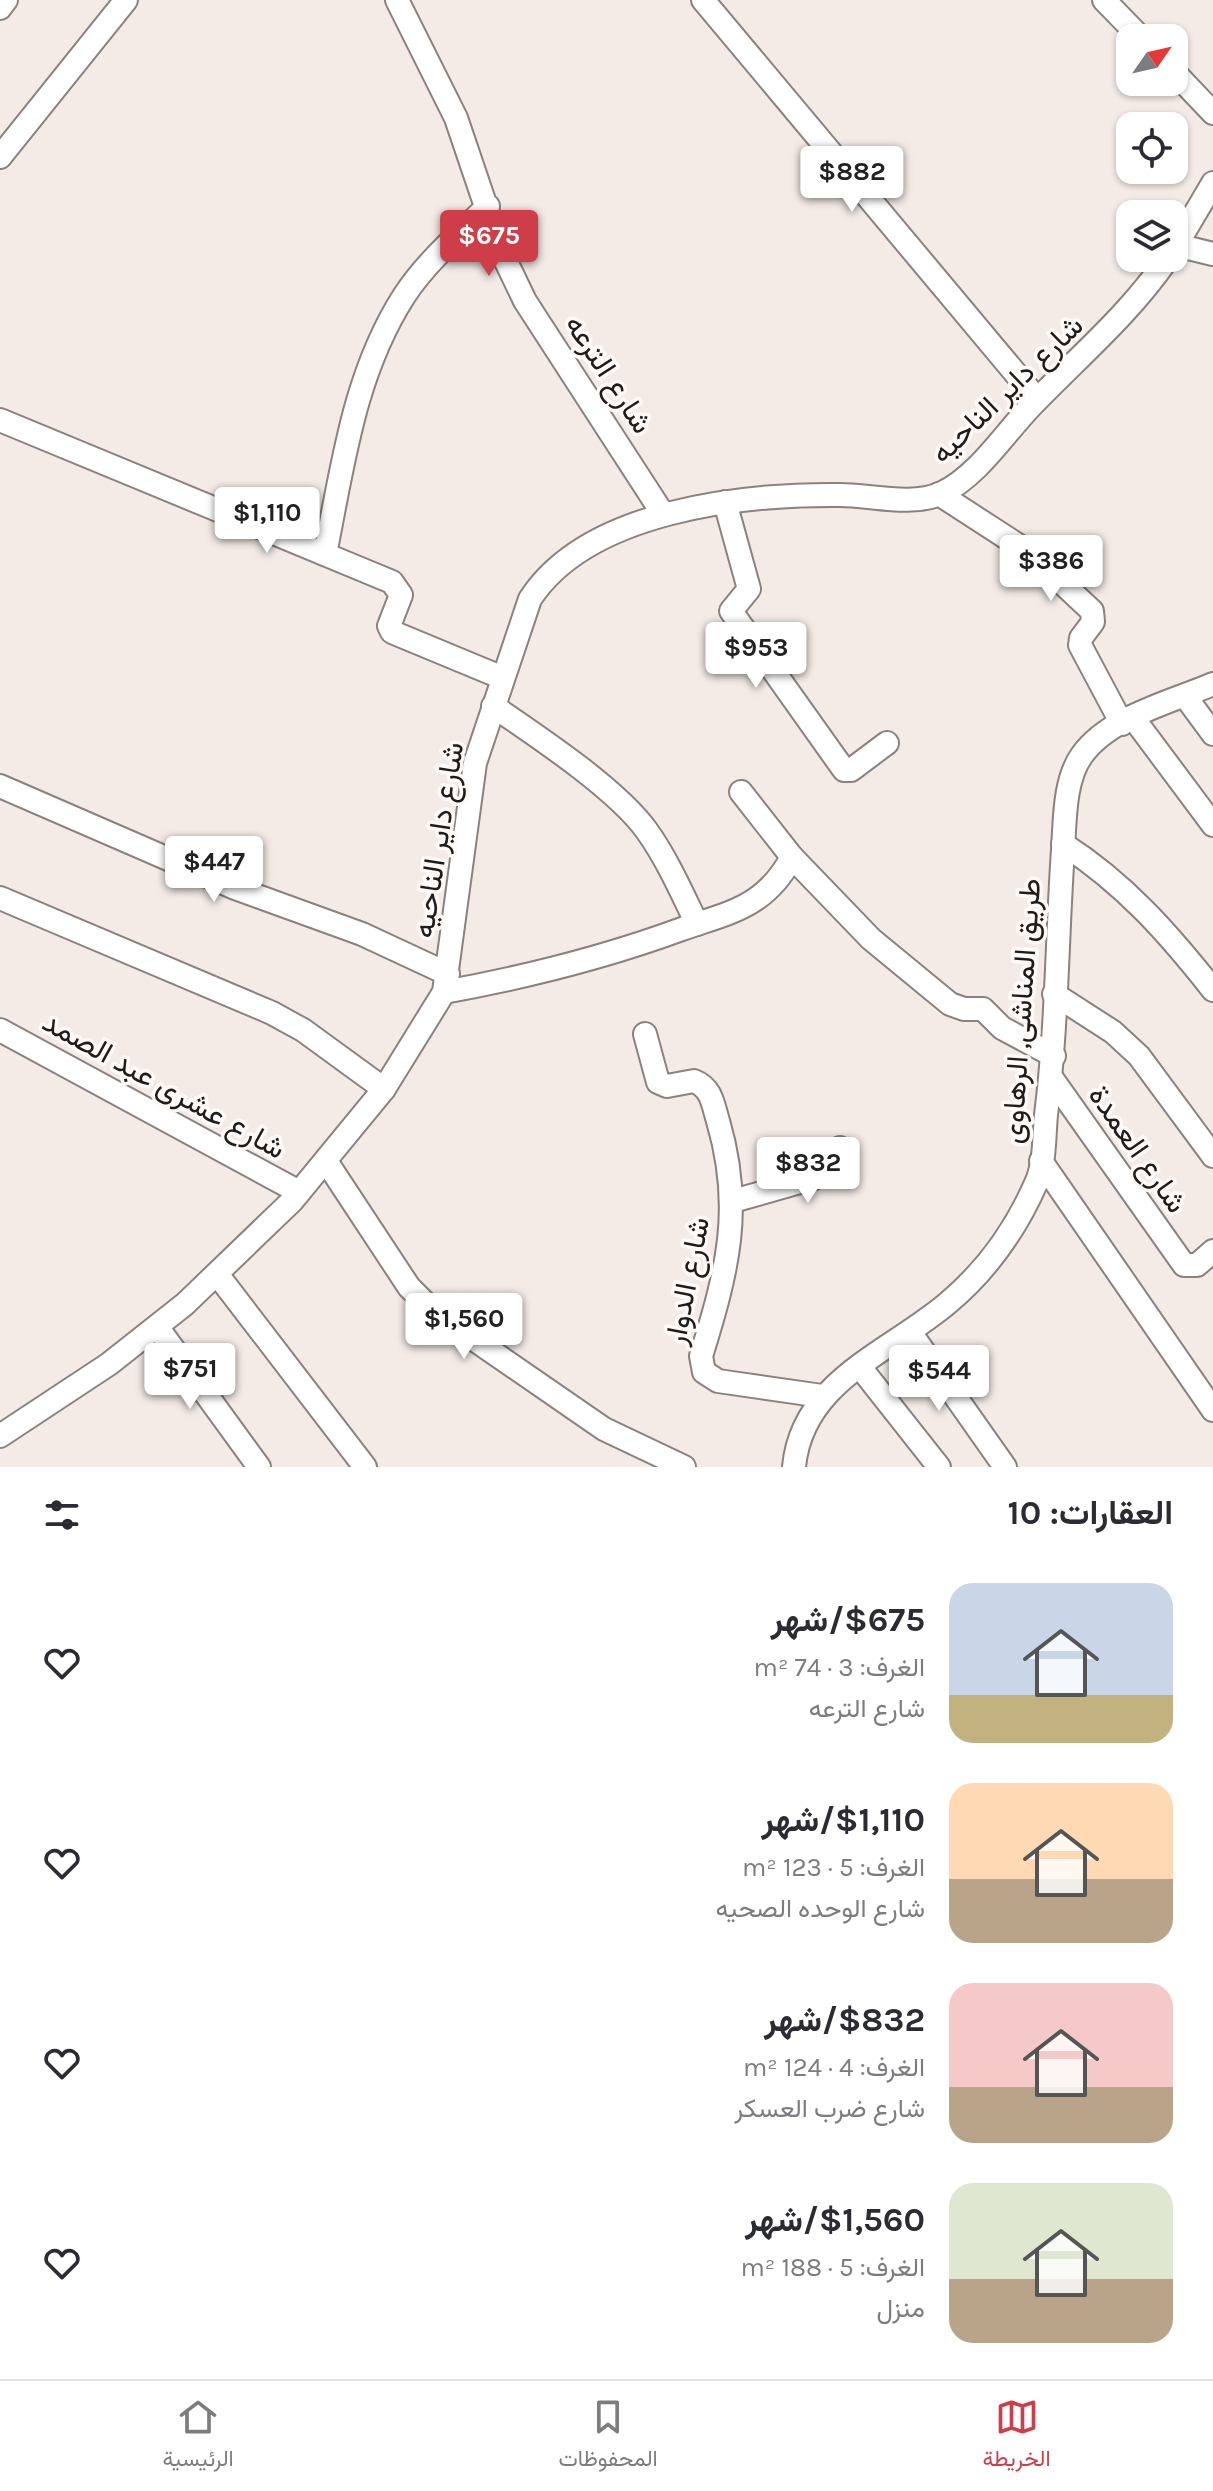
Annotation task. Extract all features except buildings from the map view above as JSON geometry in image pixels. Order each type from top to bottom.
[{"type":"street","points":[[0,8],[6,0]]},
{"type":"street","points":[[0,157],[126,0]]},
{"type":"street","name":"شارع الترعه","points":[[397,0],[456,118],[501,251],[525,301],[663,514]]},
{"type":"street","points":[[703,0],[1037,399]]},
{"type":"street","points":[[1104,0],[1127,24]]},
{"type":"street","points":[[1188,87],[1213,113]]},
{"type":"street","name":"شارع داير الناحيه","points":[[1188,226],[1213,183]]},
{"type":"street","points":[[325,554],[359,388],[378,344],[405,295],[447,245],[488,206]]},
{"type":"street","points":[[1188,252],[1213,254]]},
{"type":"street","name":"شارع داير الناحيه","points":[[0,1436],[158,1328],[299,1192],[384,1089],[446,983],[475,763],[530,599],[542,581],[558,566],[626,527],[663,514],[725,502],[797,495],[919,498],[939,494],[959,483],[1037,399],[1119,322],[1157,272]]},
{"type":"street","points":[[0,420],[398,586],[401,595],[389,626],[393,634],[503,678]]},
{"type":"street","points":[[939,494],[1030,553],[1092,611],[1093,622],[1082,635],[1080,645],[1128,721],[1213,825]]},
{"type":"street","points":[[725,502],[749,589],[731,611],[746,634],[844,770],[851,770],[887,743]]},
{"type":"street","name":"طريق المناشى, الرهاوى","points":[[794,1467],[796,1448],[806,1420],[822,1396],[951,1301],[987,1264],[1017,1223],[1039,1176],[1052,1067],[1068,790],[1080,756],[1105,732],[1213,684]]},
{"type":"street","points":[[1185,696],[1213,734]]},
{"type":"street","points":[[493,706],[545,742],[628,809],[648,832],[697,924]]},
{"type":"street","points":[[0,786],[235,888],[362,934],[446,983],[575,966],[697,924],[755,900],[777,881],[792,857]]},
{"type":"street","points":[[741,792],[792,857],[871,939],[915,977],[958,1008],[983,1009],[1052,1067]]},
{"type":"street","points":[[1063,844],[1101,868],[1140,903],[1213,990]]},
{"type":"street","points":[[0,898],[272,1013],[303,1030],[384,1089]]},
{"type":"street","points":[[1054,994],[1113,1032],[1139,1056],[1213,1156]]},
{"type":"street","name":"شارع عشرى عبد الصمد","points":[[0,1030],[299,1192]]},
{"type":"street","name":"شارع الدوار","points":[[645,1034],[658,1082],[667,1086],[694,1081],[710,1093],[725,1153],[733,1201],[726,1275],[701,1356],[704,1372],[718,1381],[822,1396]]},
{"type":"street","name":"شارع العمدة","points":[[1052,1067],[1184,1265],[1197,1265],[1213,1251]]},
{"type":"street","points":[[733,1201],[814,1178],[825,1170],[840,1148]]},
{"type":"street","points":[[326,1161],[409,1287],[433,1311],[604,1429],[684,1467]]},
{"type":"street","points":[[1041,1161],[1213,1410]]},
{"type":"street","points":[[217,1274],[365,1467]]},
{"type":"street","points":[[158,1328],[259,1467]]},
{"type":"street","points":[[910,1332],[1005,1467]]},
{"type":"street","points":[[860,1367],[939,1467]]}]
